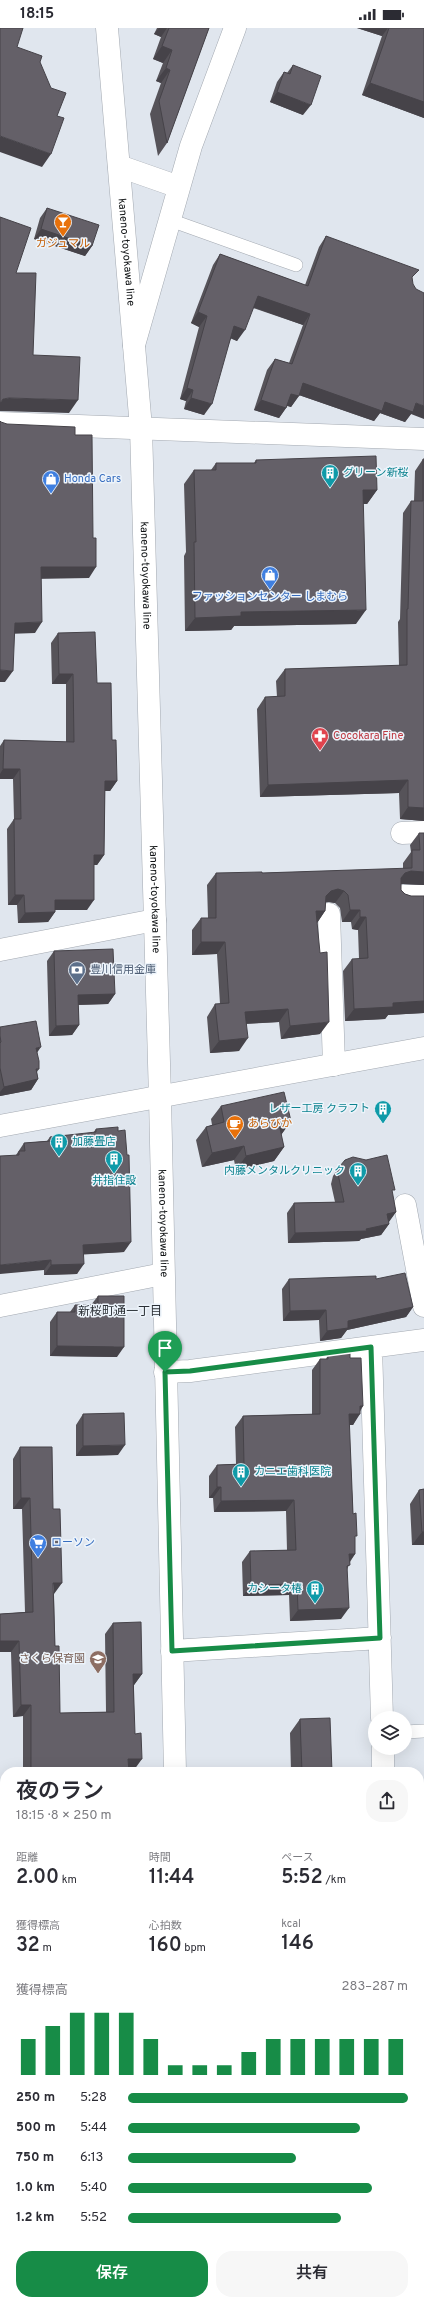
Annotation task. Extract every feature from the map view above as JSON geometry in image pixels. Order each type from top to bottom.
[{"type":"street","name":"kaneno-toyokawa line","points":[[107,28],[141,428],[160,1098],[175,1767]]},
{"type":"street","points":[[134,346],[190,146],[235,28]]},
{"type":"street","points":[[119,166],[179,188]]},
{"type":"street","points":[[0,423],[424,439]]},
{"type":"street","points":[[402,833],[424,832]]},
{"type":"street","points":[[403,896],[424,896]]},
{"type":"street","points":[[328,914],[334,1065]]},
{"type":"street","points":[[0,950],[155,920]]},
{"type":"street","points":[[0,1126],[160,1098],[424,1048]]},
{"type":"street","points":[[405,1205],[424,1306]]},
{"type":"street","points":[[0,1306],[163,1274]]},
{"type":"street","points":[[165,1372],[190,1371],[424,1340]]},
{"type":"street","points":[[371,1347],[382,1711]]},
{"type":"street","points":[[172,1651],[380,1638]]},
{"type":"street","points":[[383,1755],[383,1767]]},
{"type":"lane","points":[[170,220],[296,265]]},
{"type":"lane","points":[[412,1732],[424,1731]]},
{"type":"building","points":[[0,28],[23,28],[17,47],[42,56],[40,62],[51,88],[66,93],[57,116],[64,118],[51,154],[0,136]]},
{"type":"building","points":[[169,28],[209,28],[167,143],[159,101],[170,70],[166,68],[172,50],[162,46]]},
{"type":"building","points":[[389,28],[424,28],[424,102],[370,83]]},
{"type":"building","points":[[293,65],[321,76],[311,105],[277,92],[284,72],[290,74]]},
{"type":"building","points":[[47,208],[99,225],[92,246],[41,229]]},
{"type":"building","points":[[0,217],[31,228],[16,273],[36,273],[33,355],[80,357],[78,400],[9,398],[3,399],[0,403]]},
{"type":"building","points":[[326,236],[419,270],[412,277],[413,284],[416,289],[424,293],[424,406],[416,403],[413,412],[385,402],[382,411],[303,383],[299,396],[291,394],[286,408],[261,400],[275,359],[292,364],[310,314],[258,296],[245,330],[234,326],[212,404],[191,398],[193,390],[187,388],[207,316],[198,312],[220,254],[308,286]]},
{"type":"building","points":[[0,421],[7,424],[75,427],[75,435],[92,435],[93,538],[96,538],[96,567],[41,567],[42,622],[15,623],[13,671],[0,670]]},
{"type":"building","points":[[376,456],[377,490],[363,490],[366,610],[241,612],[241,616],[195,618],[194,542],[196,542],[194,470],[216,470],[216,463],[256,463],[256,460]]},
{"type":"building","points":[[423,459],[424,808],[408,807],[408,780],[268,785],[265,697],[285,696],[285,669],[407,665],[407,609],[411,501],[423,501]]},
{"type":"building","points":[[95,632],[97,683],[111,683],[112,740],[116,740],[117,781],[105,781],[104,855],[94,855],[94,900],[55,900],[55,912],[25,913],[24,895],[15,895],[14,819],[21,819],[20,769],[3,769],[4,740],[74,742],[73,674],[59,674],[58,633]]},
{"type":"building","points":[[419,833],[424,833],[424,872],[411,871],[405,873],[401,878],[401,890],[405,894],[411,896],[424,896],[424,1001],[393,1003],[393,1007],[354,1009],[352,959],[368,958],[366,917],[360,917],[360,910],[350,910],[348,895],[344,891],[338,889],[331,891],[326,896],[325,911],[316,911],[320,953],[327,952],[329,1022],[290,1026],[288,1009],[245,1012],[248,1038],[219,1041],[215,1004],[229,1003],[225,942],[201,942],[201,918],[216,918],[216,873],[412,868],[412,850],[420,850]]},
{"type":"building","name":"豊川信用金庫","points":[[113,949],[115,994],[78,995],[79,1025],[56,1026],[54,951]]},
{"type":"building","points":[[36,1021],[41,1047],[36,1048],[39,1061],[39,1069],[36,1069],[38,1079],[4,1087],[0,1068],[0,1027]]},
{"type":"building","name":"あらびか","points":[[284,1092],[291,1121],[279,1124],[284,1147],[246,1156],[244,1146],[212,1153],[206,1127],[224,1122],[221,1106]]},
{"type":"building","points":[[118,1127],[118,1131],[125,1130],[127,1155],[129,1155],[131,1242],[83,1245],[84,1264],[51,1265],[51,1260],[0,1265],[0,1156],[19,1155],[19,1151],[25,1151],[24,1143],[51,1141],[50,1137],[96,1132],[96,1129]]},
{"type":"building","points":[[387,1155],[395,1190],[392,1190],[396,1212],[387,1214],[389,1224],[366,1229],[367,1231],[295,1233],[294,1203],[344,1202],[338,1174],[340,1166],[345,1160],[353,1157],[366,1160]]},
{"type":"building","points":[[405,1273],[413,1307],[348,1321],[348,1328],[327,1331],[326,1310],[290,1311],[289,1279],[376,1276],[376,1279]]},
{"type":"building","points":[[98,1296],[124,1296],[124,1347],[57,1346],[57,1312],[75,1312],[75,1305],[98,1305]]},
{"type":"building","points":[[350,1352],[350,1358],[361,1358],[363,1406],[360,1406],[360,1414],[349,1414],[353,1514],[356,1513],[357,1536],[355,1536],[355,1554],[349,1554],[350,1565],[347,1566],[349,1608],[298,1610],[297,1584],[251,1585],[250,1551],[296,1550],[294,1500],[221,1501],[221,1487],[217,1487],[217,1465],[244,1464],[243,1416],[320,1414],[320,1359],[328,1359],[328,1355]]},
{"type":"building","points":[[124,1413],[125,1445],[83,1446],[83,1414]]},
{"type":"building","points":[[20,1447],[52,1447],[53,1509],[60,1509],[62,1583],[53,1583],[55,1646],[59,1646],[60,1713],[114,1712],[113,1623],[141,1622],[142,1674],[133,1674],[135,1734],[141,1733],[142,1759],[128,1759],[129,1767],[31,1767],[31,1705],[21,1705],[19,1641],[0,1641],[0,1614],[33,1612],[30,1498],[21,1498]]},
{"type":"building","points":[[424,1489],[424,1532],[422,1532],[419,1490]]},
{"type":"building","points":[[330,1718],[332,1767],[302,1767],[300,1719]]},
{"type":"place","name":"ガジュマル","points":[[63,237]]},
{"type":"place","name":"グリーン新桜","points":[[330,488]]},
{"type":"place","name":"Honda Cars","points":[[51,494]]},
{"type":"place","name":"ファッションセンター しまむら","points":[[270,590]]},
{"type":"place","name":"Cocokara Fine","points":[[320,751]]},
{"type":"place","name":"豊川信用金庫","points":[[77,985]]},
{"type":"place","name":"レザー工房 クラフト","points":[[383,1124]]},
{"type":"place","name":"あらびか","points":[[235,1139]]},
{"type":"place","name":"加藤畳店","points":[[59,1157]]},
{"type":"place","name":"井指住設","points":[[114,1174]]},
{"type":"place","name":"内藤メンタルクリニック","points":[[358,1186]]},
{"type":"place","name":"カニエ歯科医院","points":[[241,1487]]},
{"type":"place","name":"ローソン","points":[[38,1558]]},
{"type":"place","name":"カシータ椿","points":[[315,1604]]},
{"type":"place","name":"さくら保育園","points":[[98,1674]]},
{"type":"district","name":"新桜町通一丁目","points":[[120,1312]]},
{"type":"route","points":[[371,1347],[380,1638],[172,1651],[165,1372],[190,1371],[371,1347]]}]
